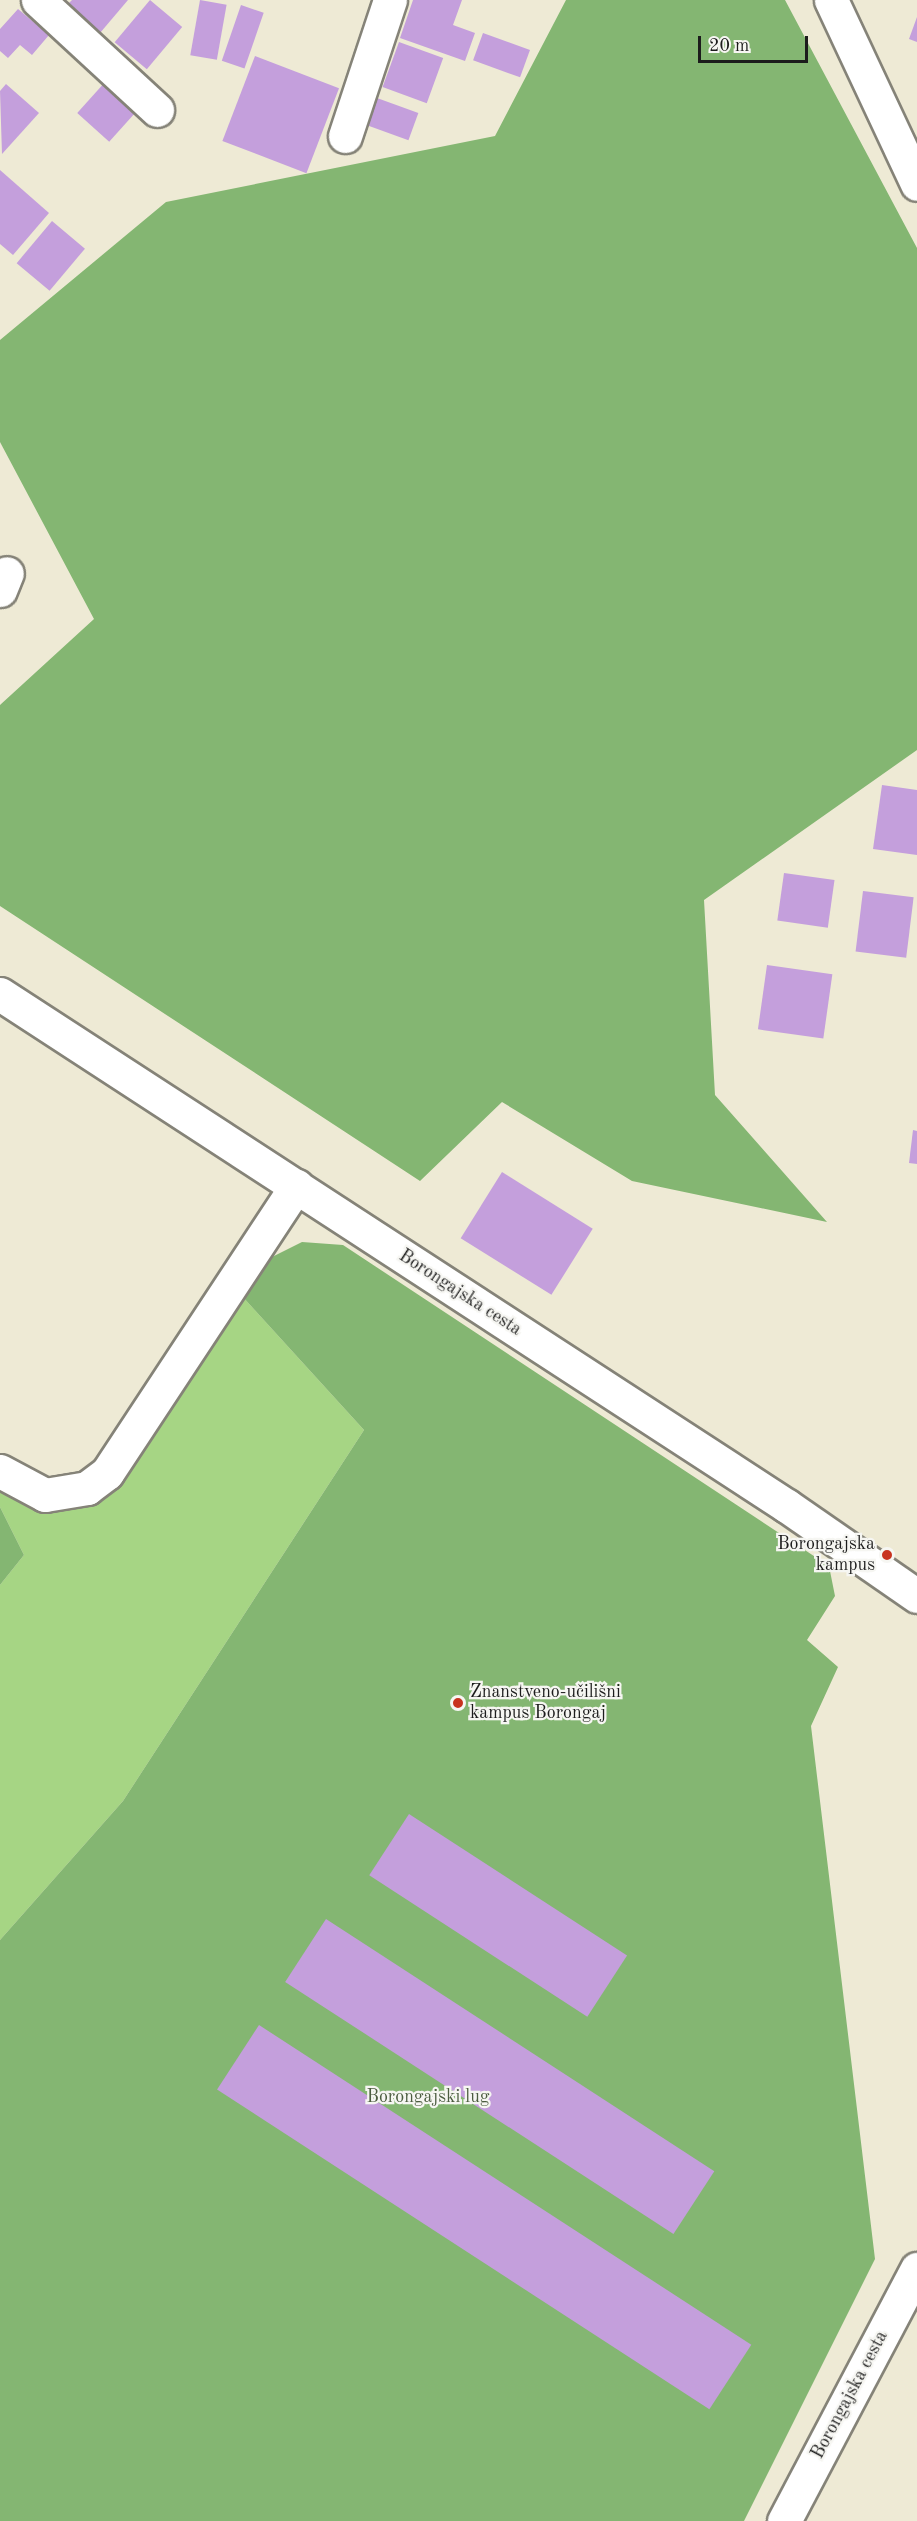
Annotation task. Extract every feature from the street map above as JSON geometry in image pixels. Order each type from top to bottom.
[{"type":"street","points":[[38,0],[157,110]]},
{"type":"street","points":[[345,136],[390,0]]},
{"type":"street","points":[[831,0],[917,184]]},
{"type":"street","name":"Borongajska cesta","points":[[0,994],[296,1186],[917,1596]]},
{"type":"street","points":[[0,1471],[55,1495],[87,1488],[107,1473],[296,1186]]},
{"type":"street","name":"Borongajska cesta","points":[[784,2521],[917,2269]]},
{"type":"green space","points":[[566,0],[785,0],[917,248],[917,750],[704,900],[715,1095],[827,1222],[632,1181],[502,1102],[420,1181],[0,906],[0,705],[94,619],[0,442],[0,340],[166,202],[495,136]]},
{"type":"green space","name":"Borongajski lug","points":[[302,1242],[343,1245],[829,1566],[835,1596],[807,1640],[838,1667],[811,1726],[875,2259],[744,2521],[0,2521],[0,1940],[123,1801],[364,1430],[242,1296],[262,1262]]},
{"type":"green space","points":[[242,1296],[364,1430],[123,1801],[0,1940],[0,1585],[24,1555],[0,1507],[0,1490],[46,1509],[110,1492],[127,1477]]},
{"type":"green space","points":[[0,1507],[24,1555],[0,1585]]},
{"type":"building","points":[[72,0],[128,0],[100,33],[68,4]]},
{"type":"building","points":[[150,0],[182,27],[147,69],[115,42]]},
{"type":"building","points":[[200,0],[227,5],[217,60],[190,55]]},
{"type":"building","points":[[413,0],[462,0],[453,25],[475,33],[465,61],[400,38]]},
{"type":"building","points":[[241,5],[264,13],[244,69],[222,61]]},
{"type":"building","points":[[18,9],[49,35],[32,55],[20,45],[8,58],[0,51],[0,29]]},
{"type":"building","points":[[917,17],[917,42],[909,39]]},
{"type":"building","points":[[483,33],[530,50],[520,77],[473,60]]},
{"type":"building","points":[[399,42],[443,58],[427,103],[383,87]]},
{"type":"building","points":[[255,56],[339,88],[306,173],[222,141]]},
{"type":"building","points":[[106,81],[138,110],[109,142],[77,113]]},
{"type":"building","points":[[6,84],[39,113],[2,154],[0,91]]},
{"type":"building","points":[[377,98],[418,113],[408,140],[367,125]]},
{"type":"building","points":[[0,170],[49,213],[13,255],[0,244]]},
{"type":"building","points":[[52,221],[85,249],[50,291],[17,263]]},
{"type":"building","points":[[882,785],[917,790],[917,855],[873,849]]},
{"type":"building","points":[[784,873],[835,880],[828,928],[777,921]]},
{"type":"building","points":[[863,891],[914,897],[906,958],[856,952]]},
{"type":"building","points":[[767,965],[832,974],[823,1039],[758,1029]]},
{"type":"building","points":[[913,1130],[917,1131],[917,1164],[909,1163]]},
{"type":"building","points":[[502,1172],[593,1229],[551,1295],[461,1238]]},
{"type":"building","points":[[409,1814],[627,1956],[587,2017],[369,1875]]},
{"type":"building","points":[[326,1919],[714,2171],[673,2234],[285,1982]]},
{"type":"building","points":[[259,2025],[751,2345],[709,2409],[217,2090]]},
{"type":"place","name":"Borongajska kampus","points":[[887,1555]]},
{"type":"place","name":"Znanstveno-učilišni kampus Borongaj","points":[[458,1703]]}]
